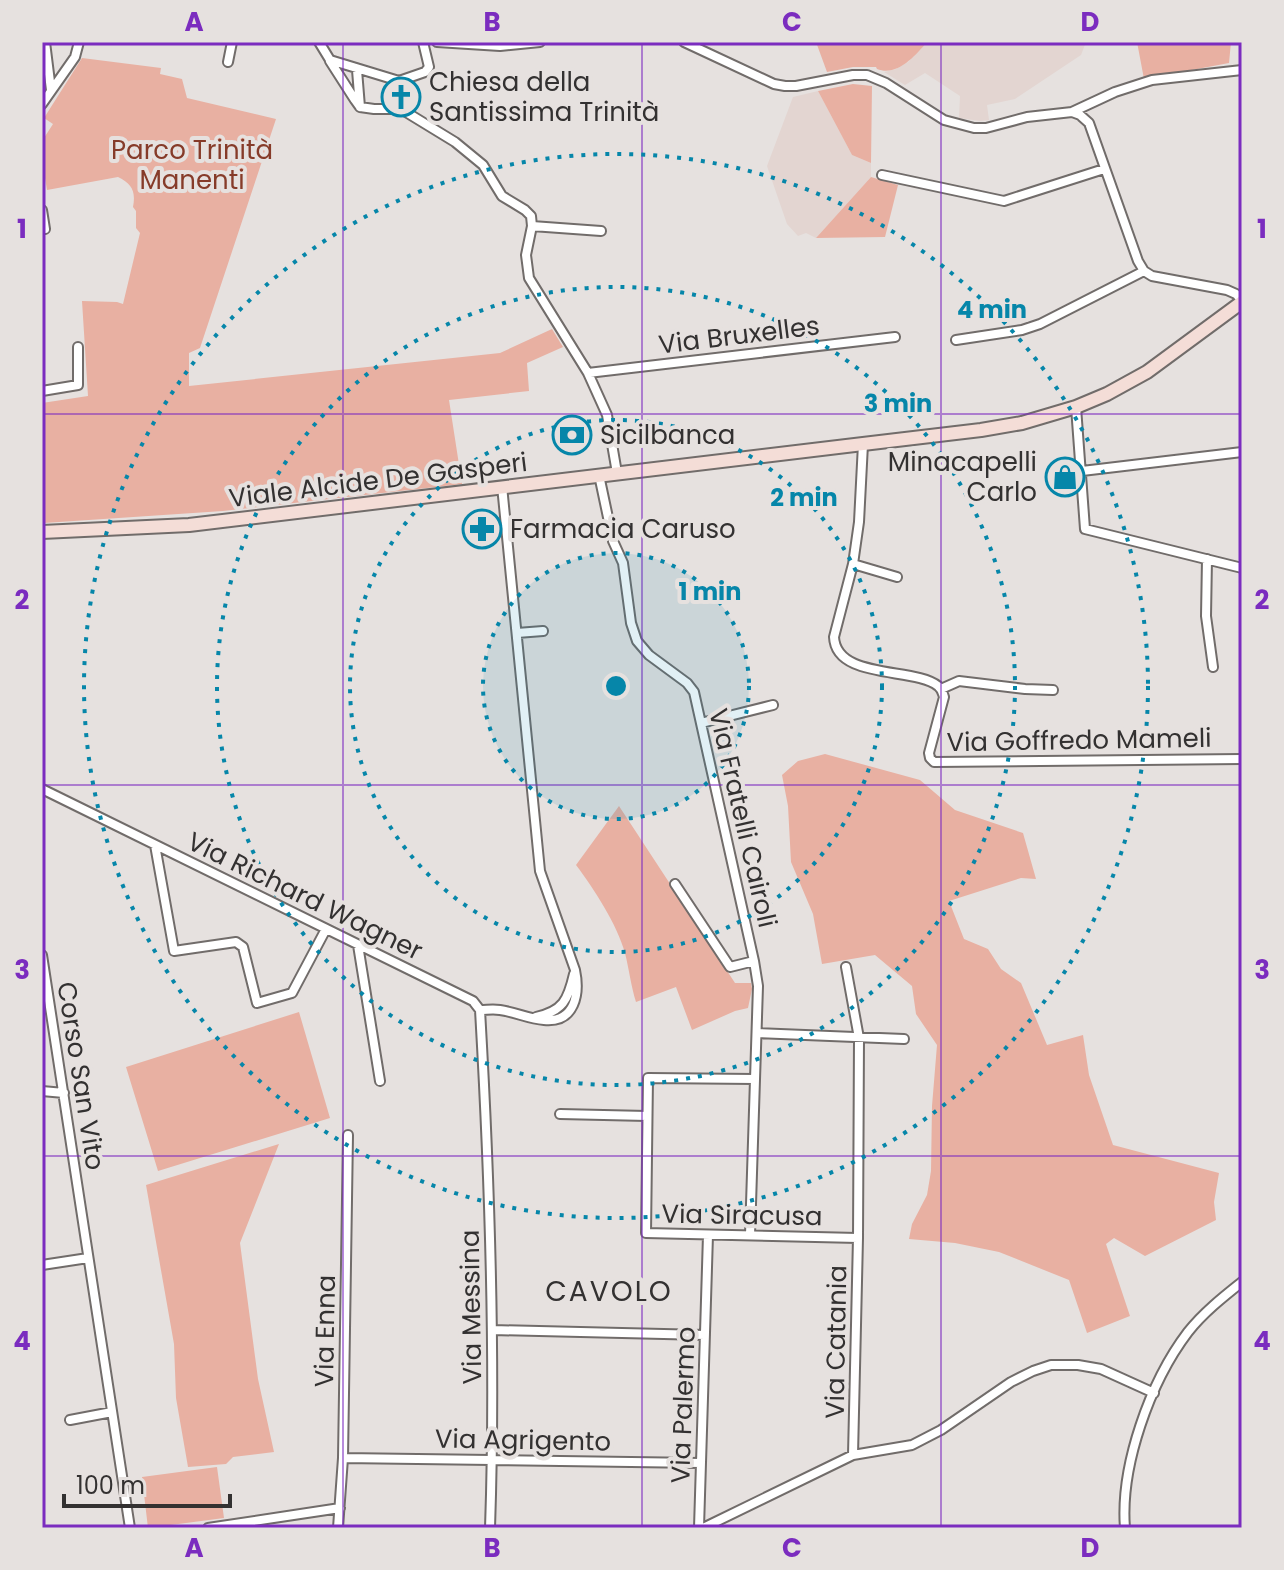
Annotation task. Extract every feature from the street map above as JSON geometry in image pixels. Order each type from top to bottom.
[{"type":"main road","name":"Viale Alcide De Gasperi","points":[[42,530],[189,525],[1022,423],[1076,407],[1147,372],[1242,302]]},
{"type":"street","points":[[45,42],[51,91]]},
{"type":"street","points":[[42,104],[75,57],[79,42]]},
{"type":"street","points":[[228,62],[232,42]]},
{"type":"street","points":[[319,42],[360,107],[401,109],[455,142],[483,165],[502,196],[531,216],[526,255],[529,278],[588,373],[607,415],[617,473]]},
{"type":"street","points":[[330,60],[399,81],[425,72],[429,67],[423,42]]},
{"type":"street","points":[[437,42],[500,46],[540,42]]},
{"type":"street","points":[[684,42],[774,84],[785,86],[867,75],[886,83],[944,120],[974,128],[1072,112],[1115,92],[1152,80],[1242,70]]},
{"type":"street","points":[[357,70],[360,107]]},
{"type":"street","points":[[1072,112],[1089,123],[1144,271],[1152,276],[1242,291]]},
{"type":"street","points":[[882,175],[1004,201],[1104,169]]},
{"type":"street","points":[[42,210],[45,229]]},
{"type":"street","points":[[532,226],[601,231]]},
{"type":"street","points":[[956,340],[1022,330],[1040,324],[1144,271]]},
{"type":"street","points":[[1227,290],[1236,294],[1242,302]]},
{"type":"street","name":"Via Bruxelles","points":[[588,373],[895,337]]},
{"type":"street","points":[[42,391],[78,385],[78,347]]},
{"type":"street","points":[[1076,407],[1085,529],[1242,568]]},
{"type":"street","name":"Via Goffredo Mameli","points":[[863,444],[859,522],[853,564],[834,646],[843,657],[856,664],[924,679],[941,689],[944,697],[929,753],[934,762],[1242,759]]},
{"type":"street","points":[[1082,471],[1242,452]]},
{"type":"street","name":"Via Fratelli Cairoli","points":[[599,475],[613,541],[623,563],[631,623],[637,641],[649,655],[687,683],[694,692],[754,961],[758,986],[750,1235]]},
{"type":"street","points":[[480,1010],[499,1010],[547,1021],[566,1015],[574,1006],[578,986],[540,871],[502,486]]},
{"type":"street","points":[[1207,559],[1206,616],[1213,667]]},
{"type":"street","points":[[853,564],[897,577]]},
{"type":"street","points":[[517,633],[543,631]]},
{"type":"street","points":[[941,689],[959,681],[1053,690]]},
{"type":"street","points":[[701,723],[773,705]]},
{"type":"street","name":"Via Richard Wagner","points":[[42,789],[473,1001],[480,1010]]},
{"type":"street","points":[[155,845],[174,951],[236,942],[243,947],[257,1003],[292,993],[326,929]]},
{"type":"street","points":[[675,884],[730,967],[754,961]]},
{"type":"street","points":[[358,945],[380,1081]]},
{"type":"street","name":"Corso San Vito","points":[[42,955],[130,1528]]},
{"type":"street","name":"Via Catania","points":[[846,967],[859,1038],[853,1455]]},
{"type":"street","name":"Via Messina","points":[[480,1010],[493,1330],[490,1528]]},
{"type":"street","points":[[757,1033],[904,1039]]},
{"type":"street","name":"Via Siracusa","points":[[755,1079],[648,1078],[646,1233],[858,1238]]},
{"type":"street","points":[[42,1091],[64,1093]]},
{"type":"street","points":[[560,1114],[647,1116]]},
{"type":"street","name":"Via Enna","points":[[338,1528],[343,1458],[348,1135]]},
{"type":"street","name":"Via Palermo","points":[[701,1528],[708,1235]]},
{"type":"street","points":[[42,1265],[88,1258]]},
{"type":"street","points":[[1125,1528],[1124,1497],[1131,1458],[1154,1393],[1188,1332],[1242,1282]]},
{"type":"street","points":[[493,1330],[705,1335]]},
{"type":"street","points":[[701,1528],[853,1455],[912,1445],[941,1430],[1011,1382],[1051,1365],[1101,1369],[1154,1393]]},
{"type":"street","points":[[70,1420],[112,1412]]},
{"type":"street","name":"Via Agrigento","points":[[343,1458],[701,1463]]},
{"type":"street","points":[[208,1528],[340,1508]]},
{"type":"shaded area","points":[[927,42],[1086,42],[1081,55],[1015,99],[987,105],[989,120],[980,121],[959,118],[960,96],[925,73],[905,85],[884,72],[908,62]]},
{"type":"shaded area","points":[[818,91],[852,155],[871,163],[871,177],[816,238],[806,233],[798,236],[787,224],[767,166],[793,97]]},
{"type":"green space","points":[[816,42],[927,42],[905,64],[892,70],[853,67],[827,72]]},
{"type":"green space","points":[[1137,42],[1231,42],[1229,63],[1144,79]]},
{"type":"green space","name":"Parco Trinità Manenti","points":[[82,58],[161,68],[160,74],[182,79],[187,98],[276,119],[200,348],[189,353],[189,386],[500,353],[552,329],[563,347],[527,363],[529,391],[449,400],[462,484],[223,511],[44,523],[42,403],[88,396],[82,301],[123,304],[140,233],[136,228],[132,189],[118,177],[47,190],[42,141],[53,124],[44,118]]},
{"type":"green space","points":[[853,84],[872,86],[871,163],[852,155],[818,91]]},
{"type":"green space","points":[[871,177],[898,185],[885,237],[816,238]]},
{"type":"green space","points":[[825,754],[920,780],[955,810],[1023,833],[1036,879],[1021,878],[949,901],[964,939],[988,949],[1001,969],[1021,983],[1047,1045],[1083,1035],[1089,1075],[1113,1145],[1219,1173],[1214,1202],[1216,1220],[1145,1256],[1114,1238],[1106,1244],[1130,1316],[1087,1333],[1069,1280],[999,1252],[955,1243],[909,1239],[912,1224],[927,1195],[931,1171],[937,1045],[916,1014],[912,986],[875,955],[822,964],[813,914],[791,862],[788,806],[782,775],[798,761]]},
{"type":"green space","points":[[619,806],[735,983],[751,983],[748,1008],[692,1030],[676,987],[636,1002],[625,953],[616,930],[576,865]]},
{"type":"green space","points":[[299,1012],[330,1118],[158,1171],[126,1067]]},
{"type":"green space","points":[[279,1144],[240,1243],[258,1379],[274,1452],[233,1457],[226,1464],[188,1467],[176,1398],[174,1344],[146,1185]]},
{"type":"green space","points":[[217,1467],[224,1518],[148,1528],[142,1477]]},
{"type":"place","name":"Chiesa della Santissima Trinità","points":[[401,97]]},
{"type":"place","name":"Sicilbanca","points":[[572,435]]},
{"type":"place","name":"Minacapelli Carlo","points":[[1065,477]]},
{"type":"place","name":"Farmacia Caruso","points":[[482,529]]},
{"type":"district","name":"CAVOLO","points":[[609,1291]]}]
